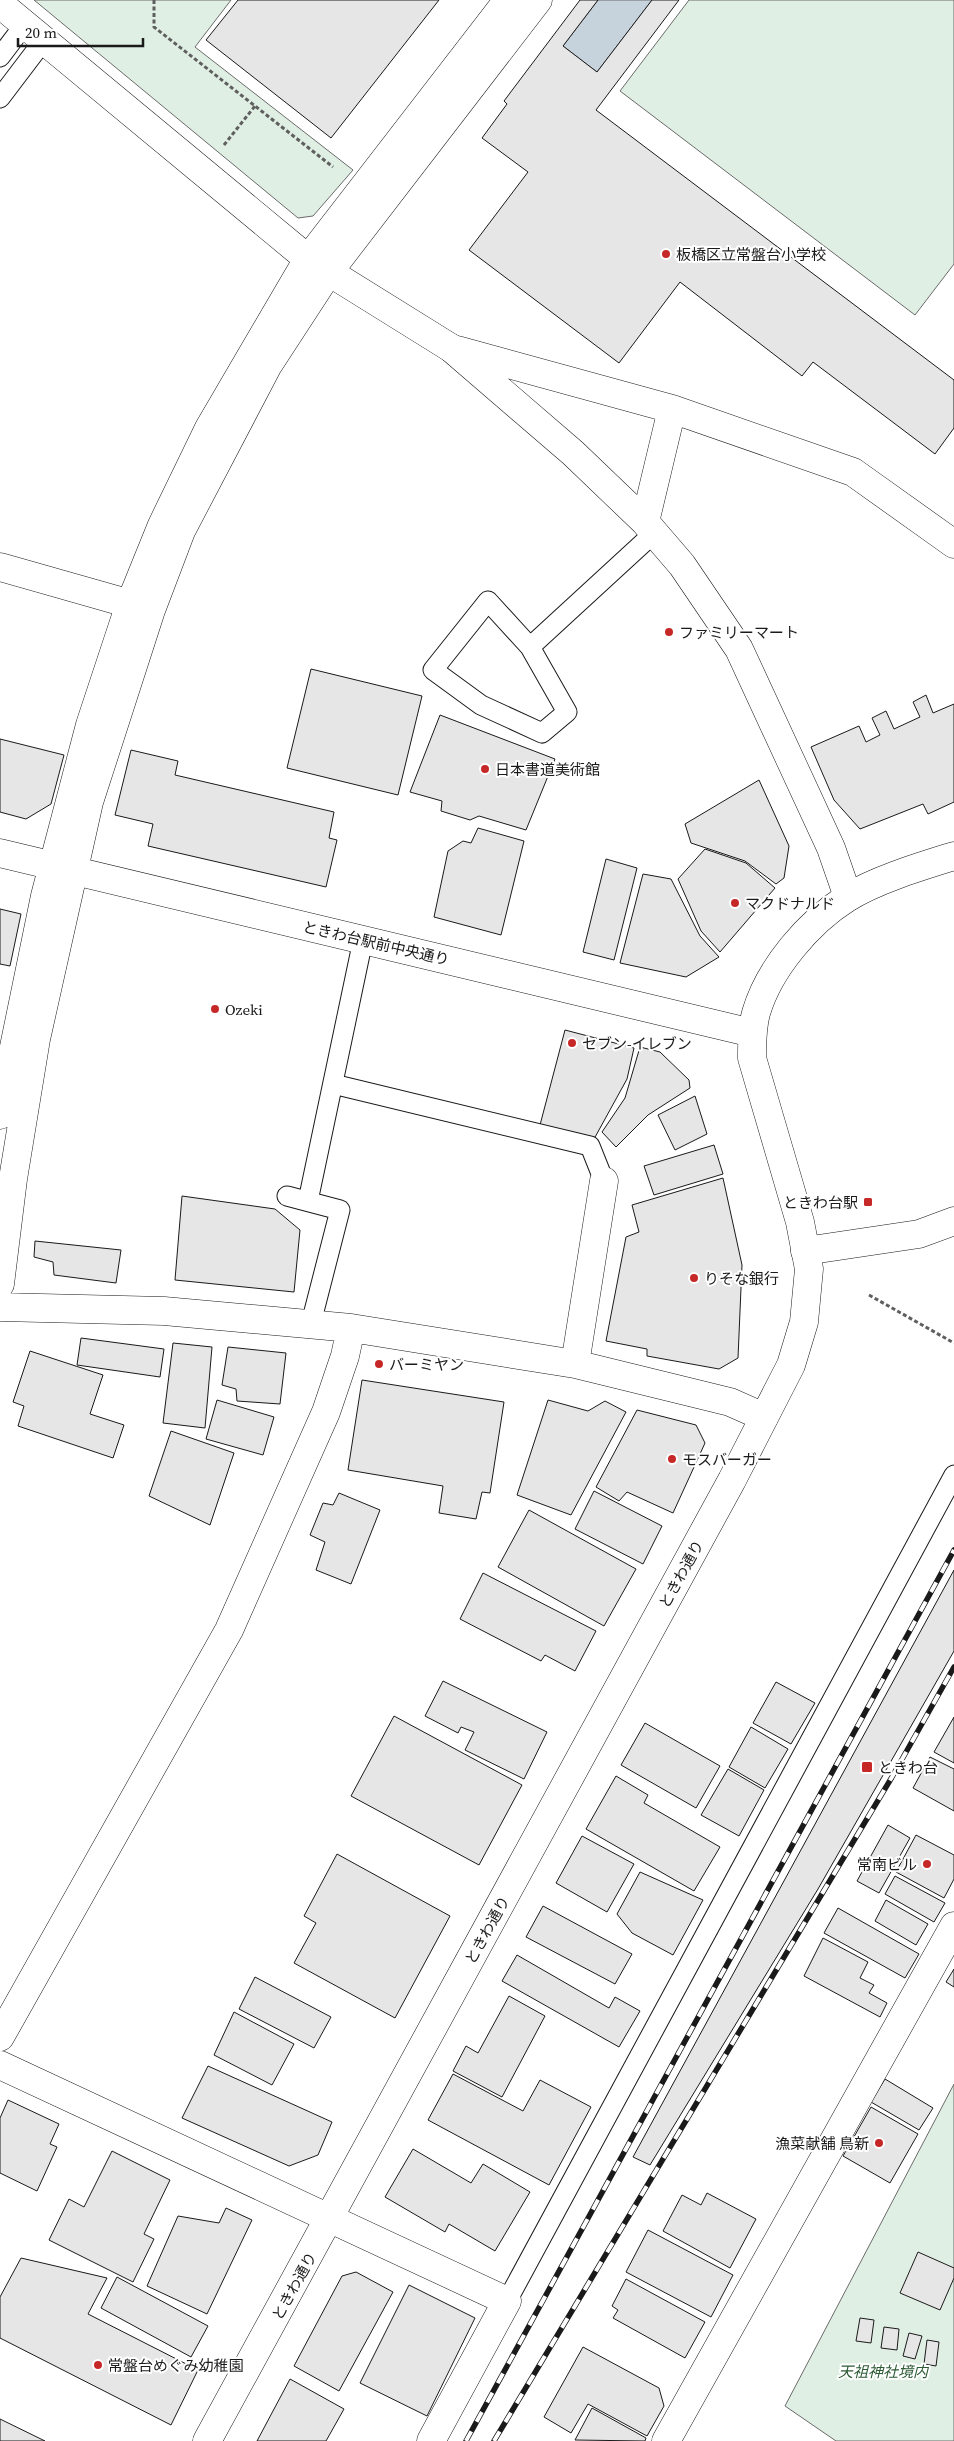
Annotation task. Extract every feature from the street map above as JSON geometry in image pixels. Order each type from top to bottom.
[{"type":"street","points":[[0,1115],[34,943],[88,802],[141,607],[268,366],[318,266],[362,190],[508,0]]},
{"type":"street","points":[[318,266],[538,0]]},
{"type":"street","points":[[0,4],[318,266],[451,348],[573,454],[649,528],[682,565],[739,648],[831,848],[848,897]]},
{"type":"street","points":[[451,348],[672,409],[853,472],[954,544]]},
{"type":"street","points":[[649,528],[672,409]]},
{"type":"street","points":[[0,568],[141,607]]},
{"type":"street","name":"ときわ台駅前中央通り","points":[[0,854],[752,1033]]},
{"type":"street","name":"ときわ通り","points":[[208,2441],[732,1480],[791,1365],[804,1322],[809,1269],[800,1222],[752,1058],[752,1033],[756,1012],[771,979],[809,927],[848,897],[909,870],[954,856]]},
{"type":"street","points":[[0,1284],[21,1122],[38,1030],[63,869]]},
{"type":"street","points":[[575,1364],[604,1181]]},
{"type":"street","points":[[805,1251],[919,1234],[954,1221]]},
{"type":"street","points":[[0,1307],[164,1311],[351,1328],[575,1364],[730,1402],[764,1417]]},
{"type":"street","points":[[0,2038],[229,1630],[326,1412],[345,1356],[351,1328]]},
{"type":"street","points":[[666,2441],[954,1926]]},
{"type":"street","points":[[0,2065],[507,2301],[431,2441]]},
{"type":"lane","points":[[0,57],[35,32]]},
{"type":"lane","points":[[0,98],[35,32]]},
{"type":"lane","points":[[530,647],[649,528]]},
{"type":"lane","points":[[488,601],[530,647],[567,712],[542,733],[481,705],[433,670],[488,601]]},
{"type":"lane","points":[[308,1201],[363,940]]},
{"type":"lane","points":[[333,1084],[590,1146],[604,1181]]},
{"type":"lane","points":[[287,1196],[340,1210],[311,1323]]},
{"type":"lane","points":[[507,2301],[954,1475]]},
{"type":"path","points":[[154,0],[154,27],[362,190]]},
{"type":"path","points":[[203,172],[255,106]]},
{"type":"path","points":[[869,1295],[954,1342]]},
{"type":"green space","points":[[34,0],[231,0],[195,47],[353,170],[313,216],[298,218]]},
{"type":"green space","points":[[689,0],[954,0],[954,264],[915,315],[620,91]]},
{"type":"green space","name":"天祖神社境内","points":[[954,2084],[954,2441],[836,2441],[785,2406]]},
{"type":"shaded area","points":[[598,0],[652,0],[597,72],[563,46]]},
{"type":"building","points":[[238,0],[439,0],[331,138],[206,40]]},
{"type":"building","points":[[580,0],[598,0],[563,46],[597,72],[652,0],[679,0],[596,110],[954,380],[954,428],[935,454],[813,362],[802,376],[680,282],[619,363],[469,250],[528,172],[482,138],[507,104],[504,101]]},
{"type":"building","points":[[311,669],[422,696],[398,795],[287,768]]},
{"type":"building","points":[[926,695],[933,713],[954,704],[954,802],[928,814],[923,804],[860,829],[834,800],[811,747],[859,726],[866,742],[880,735],[872,718],[886,711],[894,729],[920,717],[913,702]]},
{"type":"building","name":"日本書道美術館","points":[[440,715],[555,759],[526,830],[479,816],[470,820],[441,811],[442,801],[410,792]]},
{"type":"building","points":[[0,739],[64,755],[51,804],[26,819],[0,812]]},
{"type":"building","points":[[131,750],[178,761],[175,775],[334,812],[329,838],[337,840],[326,887],[148,846],[153,824],[115,815]]},
{"type":"building","points":[[759,780],[789,846],[784,878],[776,884],[745,861],[691,843],[685,824]]},
{"type":"building","points":[[478,828],[524,841],[501,935],[434,917],[448,851],[463,841],[471,843]]},
{"type":"building","points":[[705,849],[746,863],[775,888],[720,952],[701,931],[678,879]]},
{"type":"building","points":[[606,859],[637,868],[614,960],[583,952]]},
{"type":"building","points":[[643,874],[671,879],[700,936],[719,957],[686,977],[620,963]]},
{"type":"building","points":[[0,909],[21,914],[10,966],[0,964]]},
{"type":"building","points":[[565,1030],[634,1048],[627,1079],[594,1139],[540,1125]]},
{"type":"building","points":[[640,1047],[660,1052],[689,1080],[690,1088],[648,1115],[616,1147],[602,1132],[625,1098]]},
{"type":"building","points":[[695,1096],[707,1134],[675,1150],[658,1115]]},
{"type":"building","points":[[714,1145],[723,1174],[654,1195],[644,1166]]},
{"type":"building","points":[[723,1178],[742,1265],[738,1358],[719,1369],[647,1356],[647,1349],[606,1341],[626,1237],[639,1232],[632,1205]]},
{"type":"building","points":[[182,1196],[275,1209],[300,1230],[294,1292],[175,1280]]},
{"type":"building","points":[[35,1241],[121,1250],[116,1283],[54,1275],[53,1262],[34,1257]]},
{"type":"building","points":[[81,1338],[164,1349],[160,1377],[77,1365]]},
{"type":"building","points":[[173,1343],[212,1347],[205,1428],[163,1423]]},
{"type":"building","points":[[228,1347],[286,1353],[280,1404],[237,1401],[236,1389],[222,1385]]},
{"type":"building","points":[[30,1351],[103,1375],[90,1414],[124,1425],[113,1458],[18,1426],[24,1406],[13,1402]]},
{"type":"building","points":[[362,1380],[504,1402],[490,1493],[482,1492],[476,1519],[439,1513],[443,1486],[348,1470]]},
{"type":"building","points":[[217,1400],[274,1417],[263,1455],[206,1439]]},
{"type":"building","points":[[548,1400],[588,1411],[605,1401],[626,1412],[571,1515],[517,1495]]},
{"type":"building","points":[[637,1410],[696,1425],[705,1443],[673,1513],[627,1492],[619,1501],[596,1487]]},
{"type":"building","points":[[171,1431],[234,1453],[210,1525],[149,1496]]},
{"type":"building","points":[[594,1491],[662,1526],[643,1564],[575,1529]]},
{"type":"building","points":[[339,1493],[380,1510],[351,1584],[316,1570],[325,1542],[310,1535],[323,1503],[333,1505]]},
{"type":"building","points":[[529,1510],[636,1569],[604,1626],[498,1567]]},
{"type":"building","points":[[954,1570],[954,1651],[818,1889],[650,2165],[633,2157]]},
{"type":"building","points":[[483,1573],[596,1631],[575,1671],[545,1655],[541,1661],[460,1619]]},
{"type":"building","points":[[443,1681],[547,1732],[524,1779],[465,1750],[474,1732],[461,1727],[458,1733],[425,1716]]},
{"type":"building","points":[[776,1682],[815,1703],[791,1744],[753,1723]]},
{"type":"building","points":[[394,1716],[522,1785],[479,1865],[351,1796]]},
{"type":"building","points":[[954,1717],[954,1763],[934,1752]]},
{"type":"building","points":[[645,1723],[720,1766],[696,1808],[621,1765]]},
{"type":"building","points":[[751,1727],[788,1749],[765,1788],[729,1767]]},
{"type":"building","points":[[930,1757],[954,1769],[954,1811],[913,1788]]},
{"type":"building","points":[[728,1769],[764,1790],[739,1836],[701,1815]]},
{"type":"building","points":[[616,1776],[648,1795],[644,1803],[720,1847],[694,1891],[586,1829]]},
{"type":"building","points":[[888,1825],[910,1838],[879,1893],[857,1881]]},
{"type":"building","name":"常南ビル","points":[[916,1835],[954,1855],[954,1879],[944,1898],[896,1872]]},
{"type":"building","points":[[582,1836],[634,1864],[607,1912],[556,1883]]},
{"type":"building","points":[[337,1854],[450,1916],[395,2018],[294,1963],[316,1923],[304,1916]]},
{"type":"building","points":[[640,1872],[703,1900],[673,1955],[632,1933],[617,1914]]},
{"type":"building","points":[[895,1876],[945,1903],[934,1922],[885,1894]]},
{"type":"building","points":[[886,1900],[928,1924],[916,1945],[875,1921]]},
{"type":"building","points":[[543,1906],[632,1954],[615,1984],[526,1937]]},
{"type":"building","points":[[838,1908],[919,1954],[905,1978],[824,1933]]},
{"type":"building","points":[[823,1938],[868,1962],[860,1978],[874,1985],[869,1993],[887,2003],[880,2017],[804,1976]]},
{"type":"building","points":[[517,1955],[609,2008],[615,1997],[640,2011],[619,2047],[502,1981]]},
{"type":"building","points":[[954,1969],[954,1987],[946,1982]]},
{"type":"building","points":[[255,1977],[331,2017],[314,2048],[239,2009]]},
{"type":"building","points":[[509,1996],[545,2016],[502,2097],[453,2071],[466,2046],[478,2053]]},
{"type":"building","points":[[234,2012],[294,2044],[272,2085],[214,2055]]},
{"type":"building","points":[[208,2066],[332,2122],[318,2155],[289,2166],[182,2118]]},
{"type":"building","points":[[453,2074],[523,2111],[540,2080],[591,2107],[549,2185],[428,2120]]},
{"type":"building","points":[[885,2079],[933,2108],[919,2130],[871,2102]]},
{"type":"building","points":[[8,2100],[59,2124],[50,2144],[57,2147],[37,2191],[0,2173],[0,2118]]},
{"type":"building","points":[[871,2107],[918,2134],[890,2183],[843,2156]]},
{"type":"building","points":[[413,2149],[471,2183],[483,2164],[530,2192],[495,2251],[449,2224],[445,2232],[385,2197]]},
{"type":"building","points":[[112,2151],[170,2180],[144,2234],[154,2239],[133,2282],[49,2240],[69,2199],[84,2207]]},
{"type":"building","points":[[707,2193],[756,2219],[730,2268],[663,2231],[682,2195],[701,2205]]},
{"type":"building","points":[[226,2208],[252,2220],[207,2314],[147,2286],[178,2216],[219,2223]]},
{"type":"building","points":[[648,2230],[733,2275],[711,2317],[626,2272]]},
{"type":"building","points":[[918,2252],[954,2268],[954,2278],[940,2310],[900,2293]]},
{"type":"building","points":[[21,2258],[107,2278],[88,2314],[198,2370],[171,2425],[0,2338],[0,2297]]},
{"type":"building","points":[[356,2272],[393,2292],[339,2391],[294,2366],[342,2276]]},
{"type":"building","points":[[117,2277],[208,2326],[191,2357],[101,2308]]},
{"type":"building","points":[[626,2279],[705,2322],[685,2358],[613,2318],[618,2310],[612,2306]]},
{"type":"building","points":[[409,2285],[475,2318],[427,2416],[360,2383]]},
{"type":"building","points":[[860,2318],[874,2320],[871,2343],[856,2341]]},
{"type":"building","points":[[884,2327],[899,2329],[897,2350],[881,2348]]},
{"type":"building","points":[[909,2333],[922,2336],[915,2359],[903,2356]]},
{"type":"building","points":[[927,2340],[939,2342],[936,2366],[924,2364]]},
{"type":"building","points":[[583,2347],[659,2388],[664,2406],[647,2436],[588,2404],[571,2433],[544,2417]]},
{"type":"building","points":[[290,2379],[344,2409],[326,2441],[257,2441]]},
{"type":"building","points":[[592,2408],[646,2438],[645,2441],[575,2440]]},
{"type":"building","points":[[0,2419],[45,2441],[0,2441]]},
{"type":"railway","points":[[466,2441],[954,1550]]},
{"type":"railway","points":[[494,2441],[892,1777],[954,1667]]},
{"type":"place","name":"板橋区立常盤台小学校","points":[[666,254]]},
{"type":"place","name":"ファミリーマート","points":[[669,632]]},
{"type":"place","name":"日本書道美術館","points":[[485,769]]},
{"type":"place","name":"マクドナルド","points":[[735,903]]},
{"type":"place","name":"Ozeki","points":[[215,1009]]},
{"type":"place","name":"セブン-イレブン","points":[[572,1043]]},
{"type":"place","name":"ときわ台駅","points":[[868,1202]]},
{"type":"place","name":"りそな銀行","points":[[694,1278]]},
{"type":"place","name":"バーミヤン","points":[[379,1364]]},
{"type":"place","name":"モスバーガー","points":[[672,1459]]},
{"type":"place","name":"ときわ台","points":[[867,1767]]},
{"type":"place","name":"常南ビル","points":[[927,1864]]},
{"type":"place","name":"漁菜献舗 鳥新","points":[[879,2143]]},
{"type":"place","name":"常盤台めぐみ幼稚園","points":[[98,2365]]}]
